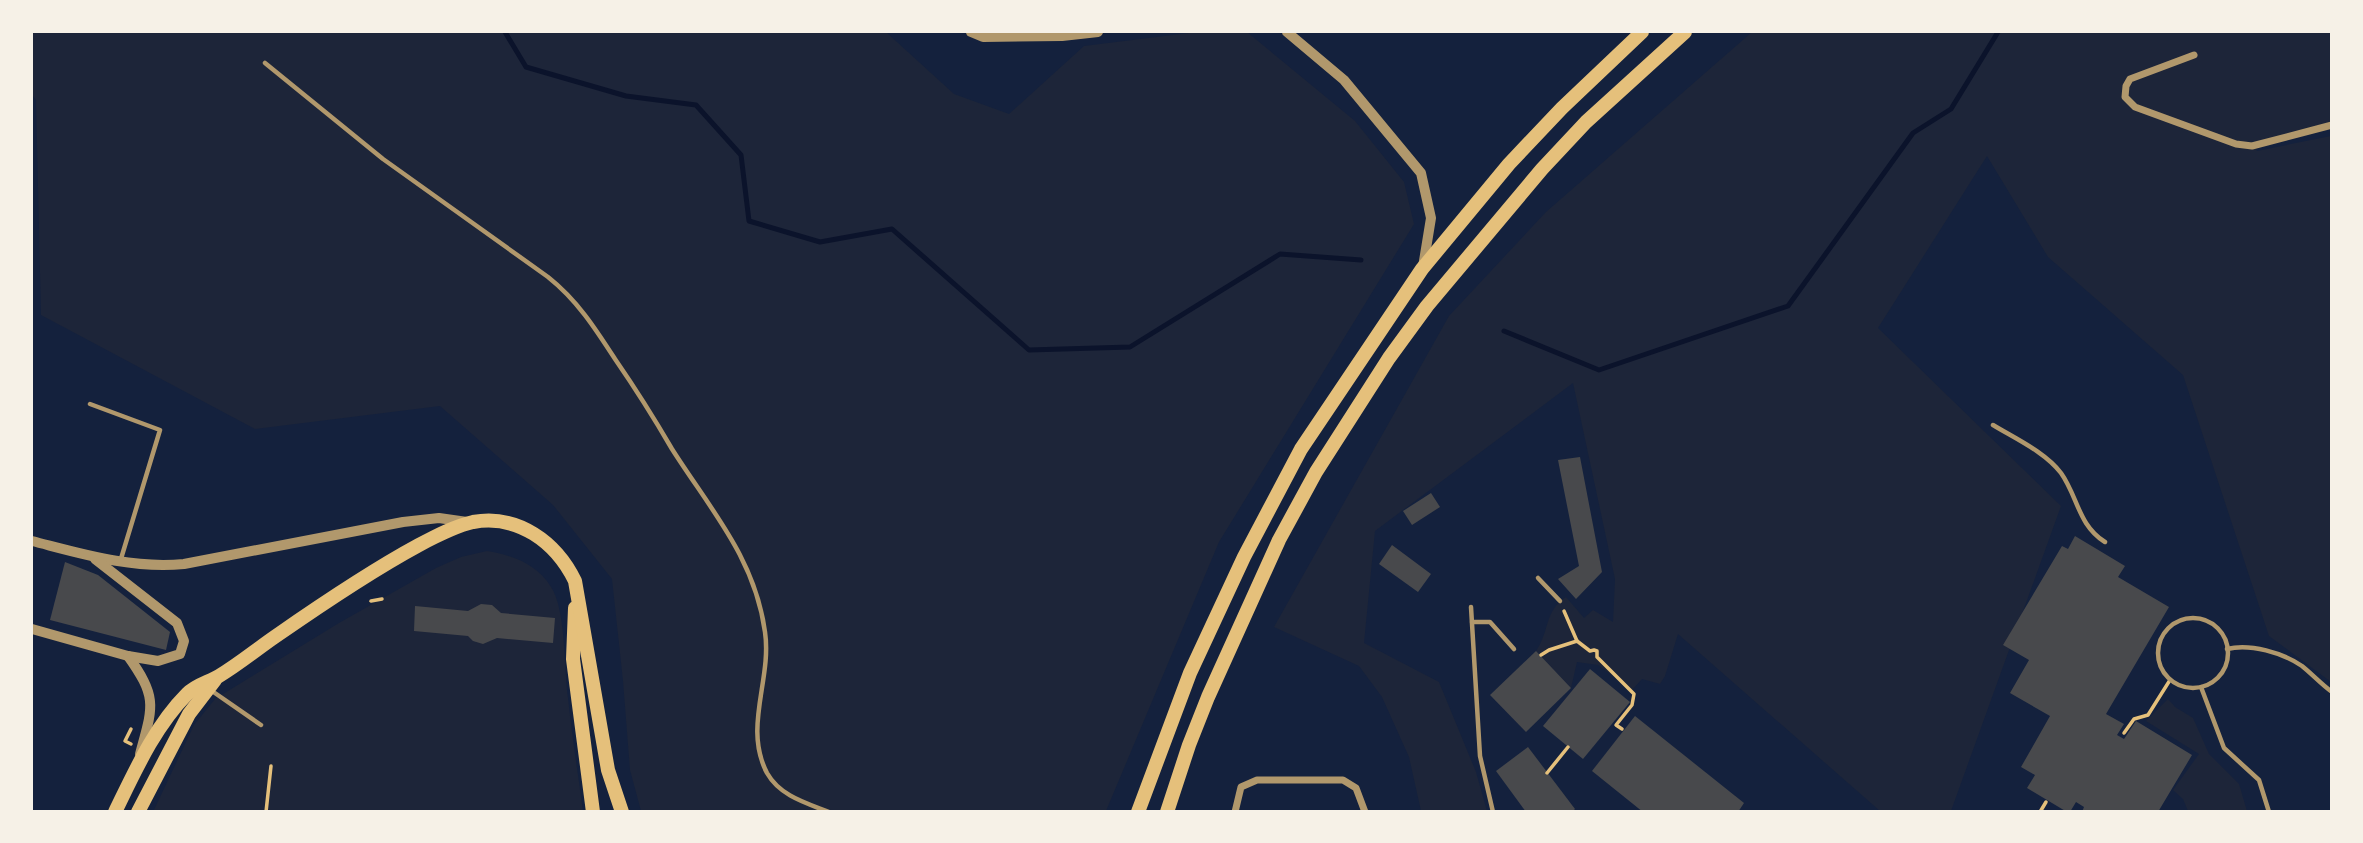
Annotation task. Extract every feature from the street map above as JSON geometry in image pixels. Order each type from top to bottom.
[{"type":"main road","points":[[1138,811],[1190,673],[1244,557],[1301,449],[1422,269],[1509,164],[1572,98],[1643,32]]},
{"type":"main road","points":[[1167,811],[1208,697],[1279,540],[1316,472],[1389,358],[1427,306],[1542,169],[1586,122],[1685,32]]},
{"type":"main road","points":[[115,811],[169,715],[189,691],[218,676],[328,599],[436,536],[470,523],[503,522],[533,533],[558,553],[575,581],[608,770],[622,811]]},
{"type":"main road","points":[[575,581],[573,659],[593,811]]},
{"type":"main road","points":[[138,811],[181,728],[218,676]]},
{"type":"street","points":[[971,32],[983,37],[1062,36],[1098,32]]},
{"type":"street","points":[[1287,32],[1344,80],[1421,173],[1431,218],[1422,269]]},
{"type":"street","points":[[2194,55],[2130,79],[2125,97],[2135,107],[2236,144],[2252,146],[2332,125]]},
{"type":"street","points":[[32,541],[93,557],[158,566],[184,564],[403,522],[439,518],[470,523]]},
{"type":"street","points":[[32,629],[128,656],[158,661],[180,654],[184,641],[177,623],[93,557]]},
{"type":"street","points":[[128,656],[146,684],[152,704],[136,771]]},
{"type":"street","points":[[1235,809],[1241,788],[1256,780],[1343,780],[1356,788],[1365,811]]},
{"type":"lane","points":[[265,63],[383,159],[548,276],[586,314],[683,466],[721,519],[752,581],[766,633],[767,655],[756,738],[768,774],[785,794],[829,811]]},
{"type":"lane","points":[[90,404],[160,430],[120,562]]},
{"type":"lane","points":[[1993,425],[2028,446],[2062,474],[2090,531],[2105,542]]},
{"type":"lane","points":[[1538,578],[1560,601]]},
{"type":"lane","points":[[1471,607],[1480,756],[1493,811]]},
{"type":"lane","points":[[2196,618],[2206,621],[2221,632],[2227,649],[2227,662],[2221,673],[2213,682],[2201,687],[2181,687],[2170,680],[2160,666],[2159,646],[2162,636],[2176,622],[2196,618]]},
{"type":"lane","points":[[1472,622],[1490,622],[1514,649]]},
{"type":"lane","points":[[2227,649],[2236,647],[2281,655],[2302,667],[2332,692]]},
{"type":"lane","points":[[2201,687],[2224,748],[2259,780],[2269,811]]},
{"type":"lane","points":[[208,689],[261,725]]},
{"type":"path","points":[[371,601],[382,599]]},
{"type":"path","points":[[1560,601],[1577,641],[1590,651],[1595,650],[1597,657],[1633,692],[1632,705],[1616,725],[1622,729]]},
{"type":"path","points":[[1541,655],[1577,641]]},
{"type":"path","points":[[2124,733],[2134,719],[2148,715],[2170,680]]},
{"type":"path","points":[[125,741],[132,727]]},
{"type":"path","points":[[1547,773],[1568,747]]},
{"type":"path","points":[[266,811],[271,766]]},
{"type":"path","points":[[2040,811],[2046,802]]},
{"type":"shaded area","points":[[32,32],[886,32],[954,94],[1009,114],[1084,46],[1197,32],[1247,32],[1355,121],[1404,182],[1414,224],[1219,542],[1106,811],[641,811],[630,770],[612,579],[553,505],[440,406],[255,429],[41,315]]},
{"type":"shaded area","points":[[1752,32],[2331,32],[2331,122],[2253,144],[2257,151],[2331,136],[2331,682],[2269,636],[2183,375],[2048,257],[1987,156],[1878,328],[2061,506],[1951,811],[1880,811],[1678,634],[1660,684],[1642,679],[1632,690],[1598,665],[1577,662],[1571,688],[1536,651],[1554,609],[1566,597],[1584,618],[1593,610],[1613,622],[1615,579],[1573,383],[1375,531],[1364,643],[1439,682],[1476,772],[1487,811],[1421,811],[1409,757],[1382,697],[1359,666],[1274,627],[1449,316],[1546,212]]},
{"type":"shaded area","points":[[487,551],[515,558],[539,572],[556,597],[562,624],[583,811],[153,812],[194,725],[215,699],[339,623],[436,568],[461,557]]},
{"type":"shaded area","points":[[2168,699],[2175,707],[2193,718],[2209,754],[2239,784],[2247,811],[2188,811],[2183,799],[2173,790],[2199,754],[2146,721]]},
{"type":"building","points":[[1580,457],[1602,572],[1576,599],[1558,579],[1579,566],[1558,460]]},
{"type":"building","points":[[1431,493],[1440,507],[1412,525],[1403,511]]},
{"type":"building","points":[[2075,536],[2125,566],[2118,577],[2169,607],[2106,714],[2124,724],[2117,735],[2124,739],[2136,721],[2192,755],[2158,812],[2082,812],[2084,807],[2076,802],[2070,812],[2067,812],[2027,788],[2035,775],[2021,767],[2050,716],[2010,693],[2029,660],[2003,645],[2062,546],[2068,549]]},
{"type":"building","points":[[1392,545],[1431,574],[1418,592],[1379,564]]},
{"type":"building","points":[[65,562],[98,575],[170,632],[166,650],[50,620]]},
{"type":"building","points":[[481,604],[492,605],[501,613],[555,618],[553,643],[497,638],[483,644],[468,636],[414,631],[415,606],[468,611]]},
{"type":"building","points":[[1536,651],[1571,688],[1526,732],[1490,695]]},
{"type":"building","points":[[1590,669],[1630,702],[1583,759],[1543,726]]},
{"type":"building","points":[[1635,716],[1744,803],[1738,812],[1643,812],[1592,771]]},
{"type":"building","points":[[1528,747],[1575,809],[1572,812],[1526,812],[1496,771]]},
{"type":"waterway","points":[[505,32],[526,67],[626,96],[696,105],[741,155],[749,221],[820,242],[892,229],[1029,350],[1130,347],[1280,254],[1361,260]]},
{"type":"waterway","points":[[1504,331],[1599,370],[1788,306],[1913,133],[1951,109],[1998,32]]}]
